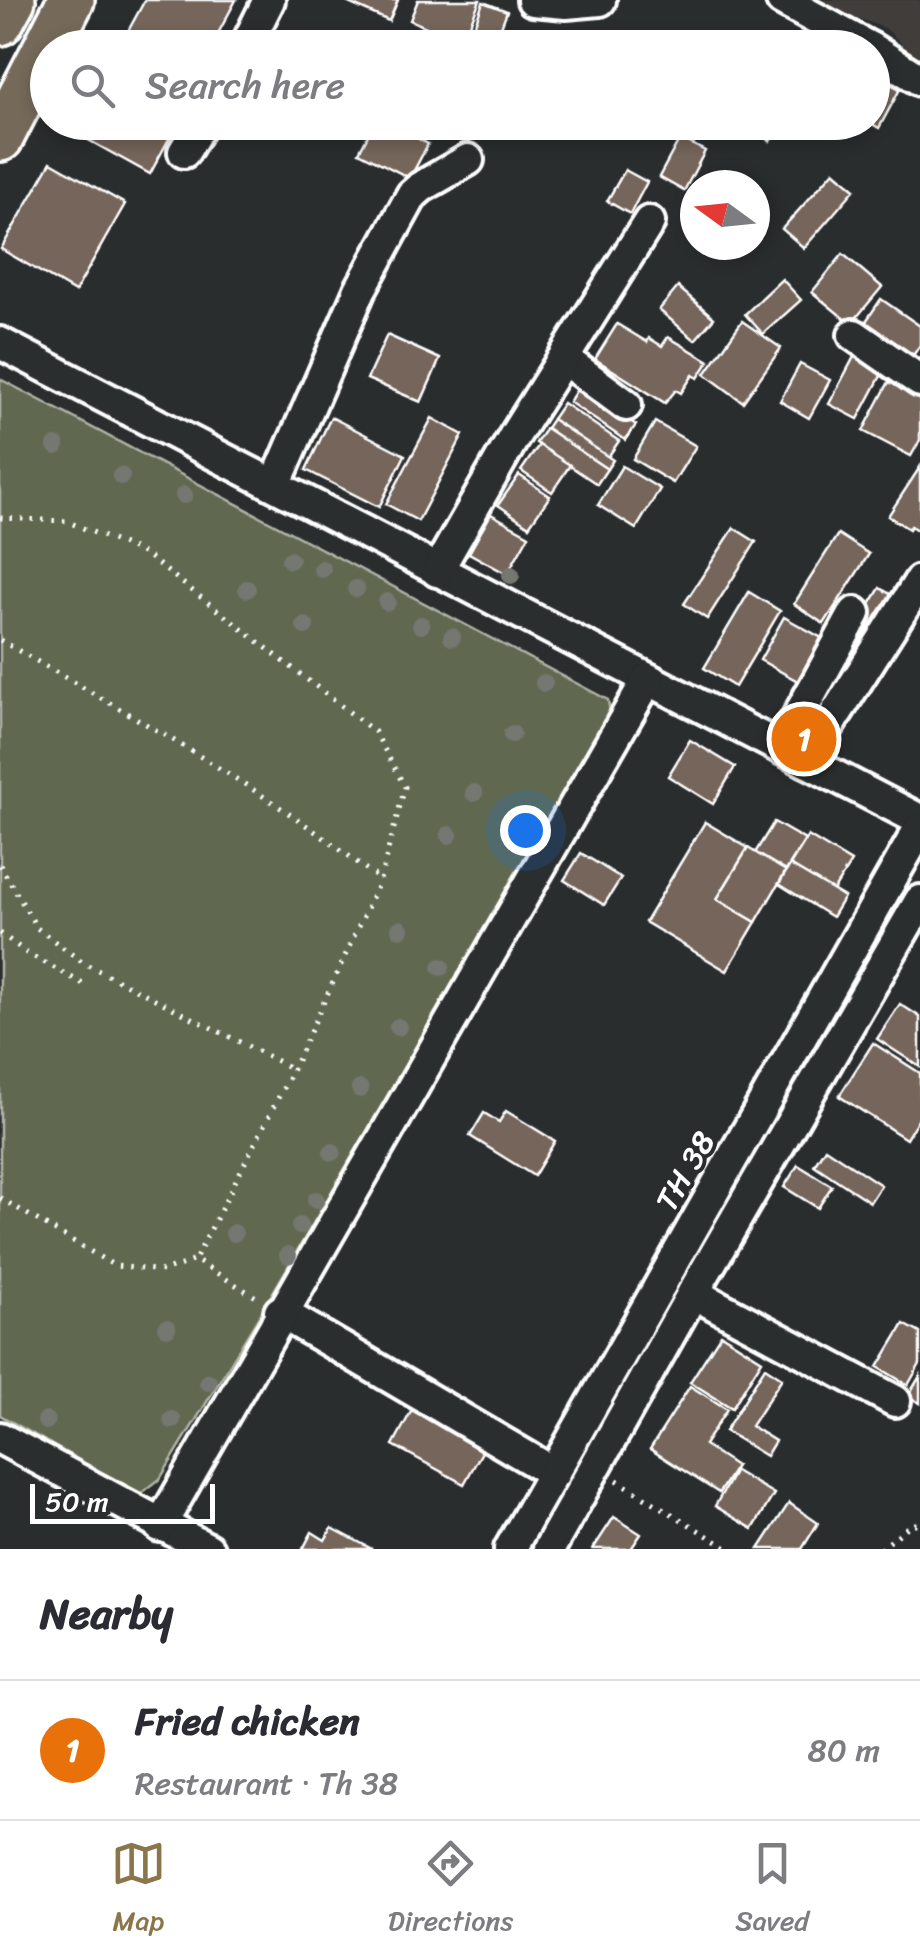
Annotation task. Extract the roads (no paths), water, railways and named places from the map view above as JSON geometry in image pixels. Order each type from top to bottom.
[{"type":"highway","points":[[0,22],[12,0]]},
{"type":"highway","points":[[56,30],[71,0]]},
{"type":"highway","points":[[0,138],[30,80]]},
{"type":"street","points":[[254,30],[269,0]]},
{"type":"street","points":[[533,0],[566,4],[600,0]]},
{"type":"street","points":[[782,0],[838,30]]},
{"type":"street","points":[[890,60],[920,80]]},
{"type":"street","points":[[184,152],[191,140]]},
{"type":"street","points":[[275,485],[360,290],[412,196],[420,187],[468,160]]},
{"type":"street","points":[[437,571],[648,222]]},
{"type":"street","points":[[854,336],[920,380]]},
{"type":"street","points":[[0,343],[920,824]]},
{"type":"street","points":[[564,359],[626,405]]},
{"type":"street","points":[[794,755],[920,582]]},
{"type":"street","points":[[794,755],[855,613]]},
{"type":"street","points":[[160,1526],[648,679]]},
{"type":"street","name":"TH 38","points":[[510,1549],[920,824]]},
{"type":"street","name":"TH 38","points":[[549,1549],[920,902]]},
{"type":"street","points":[[692,1294],[896,1401]]},
{"type":"street","points":[[280,1312],[554,1473]]},
{"type":"street","points":[[0,1438],[208,1549]]},
{"type":"place","name":"Fried chicken","points":[[804,739]]}]
